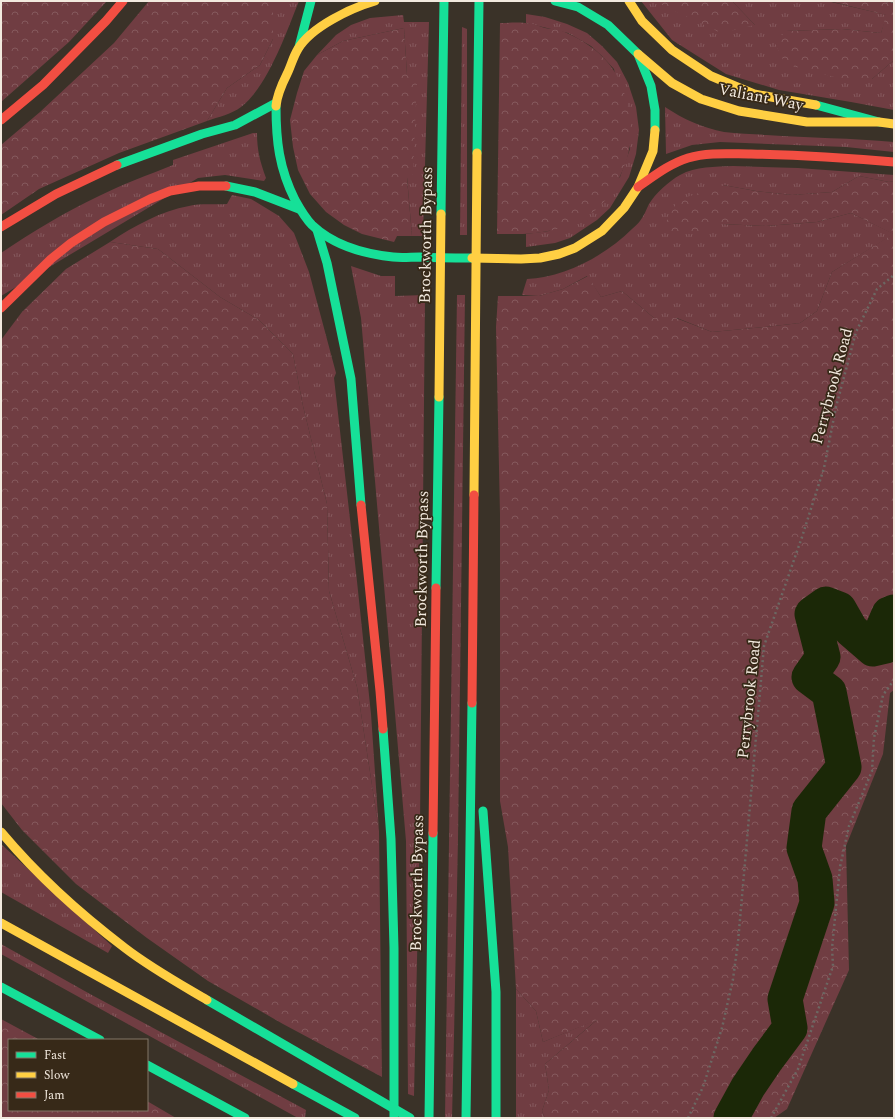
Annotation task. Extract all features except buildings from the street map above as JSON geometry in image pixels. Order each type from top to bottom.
[{"type":"main road","points":[[1,120],[43,85],[106,21],[123,1]]},
{"type":"main road","points":[[312,1],[299,47],[281,87],[276,103],[275,135],[285,180],[305,217],[317,230],[345,245],[361,251],[381,255],[521,259],[540,258],[559,254],[575,248],[602,231],[624,208],[638,187],[653,151],[655,110],[651,86],[638,54]]},
{"type":"main road","points":[[299,47],[328,22],[365,3],[375,1]]},
{"type":"main road","name":"Brockworth Bypass","points":[[429,1118],[444,1]]},
{"type":"main road","points":[[466,1118],[479,1]]},
{"type":"main road","points":[[555,1],[578,7],[608,25]]},
{"type":"main road","points":[[629,1],[642,21],[672,50],[711,76],[754,94],[807,103],[879,122]]},
{"type":"main road","points":[[602,13],[608,25]]},
{"type":"main road","name":"Valiant Way","points":[[608,25],[638,54],[672,83],[701,99],[739,111],[807,122],[879,122],[894,124]]},
{"type":"main road","points":[[1,227],[56,194],[116,166],[202,134],[235,124],[276,103]]},
{"type":"main road","points":[[638,187],[678,162],[696,156],[711,154],[784,155],[894,162]]},
{"type":"main road","points":[[1,308],[52,258],[81,237],[106,221],[170,191],[208,185],[223,186],[254,191],[300,209]]},
{"type":"main road","points":[[317,230],[328,263],[351,379],[363,528],[380,691],[392,838],[394,948],[394,1118]]},
{"type":"main road","points":[[472,672],[480,779]]},
{"type":"main road","points":[[482,802],[496,992],[496,1118]]},
{"type":"main road","points":[[1,832],[17,851],[43,877],[82,913],[126,949],[171,979],[410,1118]]},
{"type":"main road","points":[[1,923],[355,1118]]},
{"type":"main road","points":[[1,987],[98,1039]]},
{"type":"main road","points":[[148,1066],[245,1118]]},
{"type":"path","points":[[886,1],[894,2]]},
{"type":"path","name":"Perrybrook Road","points":[[688,1118],[703,1087],[722,1028],[733,979],[738,942],[764,646],[824,468],[836,406],[856,332],[878,289],[894,275]]},
{"type":"path","points":[[771,1118],[798,1069],[833,966],[832,948],[840,867],[849,826],[872,770],[874,738],[883,695],[894,680]]},
{"type":"green space","points":[[1,1],[107,1],[69,42],[1,102]]},
{"type":"green space","points":[[149,1],[273,1],[273,39],[260,65],[227,88],[207,121],[119,153],[39,189],[1,215],[1,145],[40,112],[114,43]]},
{"type":"green space","points":[[273,1],[299,1],[268,73],[251,98],[241,107],[207,121],[227,88],[260,65],[273,39]]},
{"type":"green space","points":[[641,1],[654,1],[755,25],[732,1],[827,1],[887,15],[881,33],[842,29],[786,31],[872,79],[894,60],[894,110],[779,90],[726,74],[672,40]]},
{"type":"green space","points":[[654,1],[732,1],[755,25],[721,33]]},
{"type":"green space","points":[[829,1],[894,1],[894,60],[872,79],[842,79],[785,64],[775,43],[786,31],[842,29],[881,33],[886,15]]},
{"type":"green space","points":[[526,14],[545,17],[567,24],[587,33],[602,46],[617,62],[628,83],[636,107],[639,130],[636,154],[629,177],[610,208],[597,220],[570,238],[555,243],[526,247],[526,234],[549,231],[620,177],[630,149],[614,69],[591,46],[568,33],[526,23]]},
{"type":"green space","points":[[403,15],[404,22],[429,22],[423,236],[412,236],[407,177],[407,75],[404,28],[343,41],[317,55],[336,35],[351,25],[370,18]]},
{"type":"green space","points":[[500,23],[535,25],[563,32],[580,40],[599,53],[607,61],[624,91],[630,117],[631,131],[627,159],[618,181],[609,196],[599,208],[571,224],[553,230],[529,234],[497,234]]},
{"type":"green space","points":[[462,27],[467,29],[467,235],[460,235]]},
{"type":"green space","points":[[404,28],[407,75],[417,79],[413,174],[407,178],[412,236],[397,236],[394,242],[362,234],[344,225],[326,212],[310,194],[298,170],[293,147],[290,120],[304,71],[317,55],[343,41]]},
{"type":"green space","points":[[665,107],[693,122],[724,132],[894,142],[894,152],[846,147],[720,142],[692,145],[666,154]]},
{"type":"green space","points":[[253,133],[257,133],[259,156],[266,178],[264,181],[225,175],[198,178],[1,296],[1,253],[25,237],[86,202],[173,165],[173,160]]},
{"type":"green space","points":[[733,166],[798,168],[894,175],[894,181],[889,182],[859,176],[832,192],[792,195],[756,191],[723,185],[722,224],[766,226],[817,222],[851,213],[894,234],[832,272],[817,311],[800,323],[712,332],[677,318],[654,318],[622,291],[601,297],[587,276],[563,289],[539,296],[522,295],[527,279],[541,278],[570,270],[597,256],[622,239],[643,217],[649,204],[655,196],[667,184],[676,178],[686,172],[699,168]]},
{"type":"green space","points":[[859,176],[889,182],[894,181],[894,690],[890,693],[883,754],[846,846],[849,970],[787,1109],[774,1118],[545,1118],[542,1111],[549,1090],[545,1064],[597,1020],[543,1042],[536,1011],[516,989],[508,847],[500,801],[500,514],[496,327],[498,296],[539,296],[563,289],[588,276],[601,297],[622,291],[654,318],[676,318],[712,332],[800,323],[817,311],[832,272],[893,234],[851,213],[817,222],[766,226],[722,224],[692,234],[660,233],[678,200],[723,185],[756,191],[792,195],[832,192]]},
{"type":"green space","points":[[232,195],[251,199],[279,216],[294,233],[309,272],[336,373],[334,378],[371,714],[379,831],[357,687],[329,591],[327,504],[303,406],[293,354],[259,320],[220,297],[158,249],[110,242],[138,225],[168,211],[194,205],[227,204]]},
{"type":"green space","points":[[110,242],[158,249],[220,297],[259,320],[293,354],[303,406],[327,504],[329,591],[357,687],[379,831],[382,1077],[283,1024],[208,981],[147,938],[76,884],[22,830],[1,803],[1,340],[22,312],[66,269]]},
{"type":"green space","points":[[351,266],[381,276],[395,276],[395,296],[425,295],[420,825],[414,1096],[408,1094],[406,841],[361,318]]},
{"type":"green space","points":[[457,295],[465,295],[458,839],[452,1118],[445,1118]]},
{"type":"green space","points":[[1,844],[112,946],[108,953],[1,892]]},
{"type":"green space","points":[[1,944],[90,994],[306,1110],[305,1118],[298,1118],[1,954]]},
{"type":"green space","points":[[516,989],[536,1011],[543,1042],[598,1019],[545,1064],[549,1090],[542,1111],[545,1118],[516,1118]]},
{"type":"green space","points":[[1,1019],[38,1039],[8,1039],[8,1111],[148,1111],[148,1102],[176,1118],[1,1118]]},
{"type":"waterway","points":[[731,1118],[748,1087],[790,1028],[785,999],[817,903],[815,879],[804,848],[809,811],[844,767],[829,692],[809,677],[823,657],[812,614],[826,604],[839,609],[851,630],[873,649],[886,646],[883,628],[889,614],[894,612]]},
{"type":"traffic: fast","points":[[299,47],[311,1]]},
{"type":"traffic: fast","points":[[441,214],[444,1]]},
{"type":"traffic: fast","points":[[477,153],[479,1]]},
{"type":"traffic: fast","points":[[555,1],[578,7],[608,25],[638,54],[651,86],[655,110],[655,130]]},
{"type":"traffic: fast","points":[[117,165],[202,134],[235,125],[276,103]]},
{"type":"traffic: fast","points":[[816,105],[879,122]]},
{"type":"traffic: fast","points":[[276,106],[278,143],[285,177],[295,200],[303,213],[312,225],[320,232],[339,243],[361,251],[382,256],[472,258]]},
{"type":"traffic: fast","points":[[226,186],[255,192],[299,209]]},
{"type":"traffic: fast","points":[[317,230],[327,263],[351,379],[361,505]]},
{"type":"traffic: fast","points":[[436,588],[439,397]]},
{"type":"traffic: fast","points":[[466,1118],[472,703]]},
{"type":"traffic: fast","points":[[383,729],[391,839],[394,948],[394,1118]]},
{"type":"traffic: fast","points":[[483,811],[496,992],[496,1118]]},
{"type":"traffic: fast","points":[[429,1118],[433,833]]},
{"type":"traffic: fast","points":[[1,987],[98,1039]]},
{"type":"traffic: fast","points":[[207,1000],[410,1118]]},
{"type":"traffic: fast","points":[[148,1066],[245,1118]]},
{"type":"traffic: fast","points":[[293,1084],[355,1118]]},
{"type":"traffic: slow","points":[[276,106],[277,98],[296,52],[304,41],[312,33],[332,19],[355,8],[375,1]]},
{"type":"traffic: slow","points":[[629,1],[642,21],[672,50],[711,76],[754,94],[816,105]]},
{"type":"traffic: slow","points":[[638,54],[672,83],[701,99],[739,111],[807,122],[879,122],[894,124]]},
{"type":"traffic: slow","points":[[472,258],[540,258],[559,254],[575,248],[602,231],[624,208],[638,187],[653,151],[655,130]]},
{"type":"traffic: slow","points":[[474,495],[477,153]]},
{"type":"traffic: slow","points":[[439,397],[441,214]]},
{"type":"traffic: slow","points":[[1,832],[44,879],[92,922],[145,962],[207,1000]]},
{"type":"traffic: slow","points":[[1,923],[293,1084]]},
{"type":"traffic: jam","points":[[1,120],[43,85],[106,21],[123,1]]},
{"type":"traffic: jam","points":[[638,187],[674,164],[688,158],[711,154],[787,155],[894,162]]},
{"type":"traffic: jam","points":[[1,227],[56,194],[117,165]]},
{"type":"traffic: jam","points":[[1,308],[51,259],[71,243],[104,222],[150,199],[170,191],[199,186],[226,186]]},
{"type":"traffic: jam","points":[[472,703],[474,495]]},
{"type":"traffic: jam","points":[[361,505],[383,729]]},
{"type":"traffic: jam","points":[[433,833],[436,588]]}]
